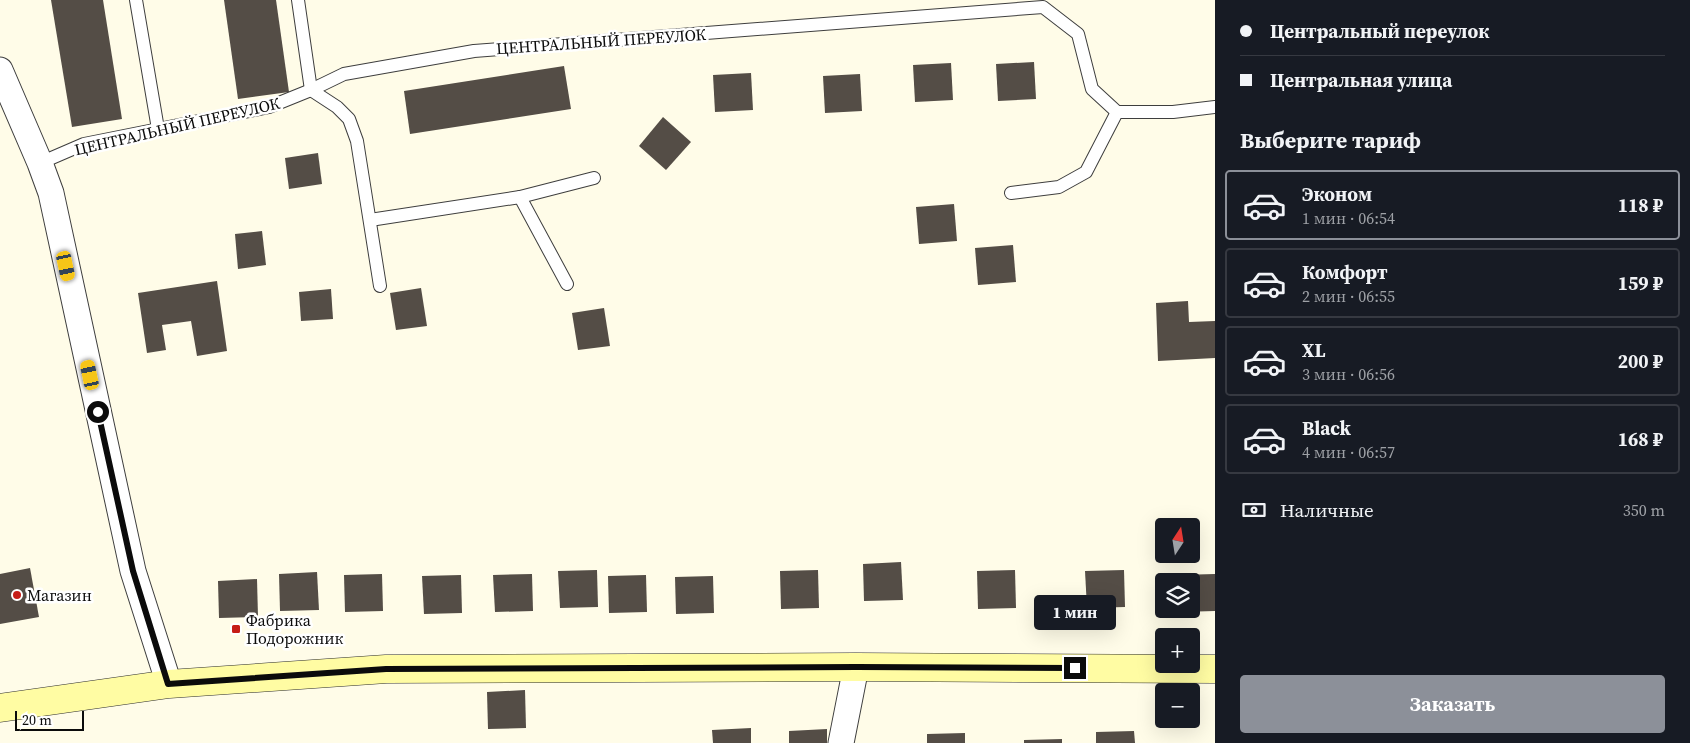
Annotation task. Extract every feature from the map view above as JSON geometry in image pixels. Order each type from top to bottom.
[{"type":"street","points":[[0,70],[40,163],[50,193],[133,571],[168,684]]},
{"type":"street","points":[[841,743],[856,667]]},
{"type":"street","points":[[0,708],[168,684],[386,669],[856,667],[1215,669]]},
{"type":"lane","points":[[136,0],[158,129]]},
{"type":"lane","points":[[298,0],[311,90],[338,107],[349,119],[357,141],[380,286]]},
{"type":"lane","name":"ЦЕНТРАЛЬНЫЙ ПЕРЕУЛОК","points":[[40,163],[84,144],[268,107],[311,90],[344,74],[474,51],[1043,7],[1078,34],[1092,89],[1117,112]]},
{"type":"lane","points":[[1011,193],[1059,187],[1086,172],[1117,112],[1173,112],[1215,107]]},
{"type":"lane","points":[[370,220],[520,197],[594,178]]},
{"type":"lane","points":[[520,197],[567,284]]},
{"type":"building","points":[[51,0],[103,0],[122,119],[72,127]]},
{"type":"building","points":[[224,0],[276,0],[289,92],[238,99]]},
{"type":"building","points":[[1034,62],[1036,99],[998,101],[996,64]]},
{"type":"building","points":[[951,63],[953,100],[915,102],[913,65]]},
{"type":"building","points":[[564,66],[571,109],[410,134],[404,91]]},
{"type":"building","points":[[751,73],[753,110],[715,112],[713,75]]},
{"type":"building","points":[[860,74],[862,111],[825,113],[823,76]]},
{"type":"building","points":[[663,117],[691,142],[666,170],[639,146]]},
{"type":"building","points":[[318,153],[322,184],[289,189],[285,158]]},
{"type":"building","points":[[954,204],[957,241],[919,244],[916,207]]},
{"type":"building","points":[[262,231],[266,265],[238,269],[235,234]]},
{"type":"building","points":[[1013,245],[1016,282],[978,285],[975,248]]},
{"type":"building","points":[[217,281],[227,351],[197,356],[191,321],[162,325],[166,350],[147,353],[138,293]]},
{"type":"building","points":[[421,288],[427,326],[396,330],[390,293]]},
{"type":"building","points":[[331,289],[333,319],[301,321],[299,292]]},
{"type":"building","points":[[1188,301],[1189,322],[1215,321],[1215,358],[1158,361],[1156,303]]},
{"type":"building","points":[[604,308],[610,346],[578,350],[572,313]]},
{"type":"building","points":[[901,562],[903,600],[864,601],[863,564]]},
{"type":"building","name":"Магазин","points":[[30,568],[39,617],[0,624],[0,574]]},
{"type":"building","points":[[597,570],[598,607],[560,608],[558,571]]},
{"type":"building","points":[[818,570],[819,608],[781,609],[780,571]]},
{"type":"building","points":[[1015,570],[1016,608],[978,609],[977,571]]},
{"type":"building","points":[[1124,570],[1125,607],[1087,608],[1085,571]]},
{"type":"building","points":[[317,572],[319,610],[280,611],[279,574]]},
{"type":"building","points":[[382,574],[383,611],[345,612],[344,575]]},
{"type":"building","points":[[532,574],[533,611],[495,612],[493,575]]},
{"type":"building","points":[[1200,574],[1215,574],[1215,611],[1200,611]]},
{"type":"building","points":[[461,575],[462,613],[424,614],[422,576]]},
{"type":"building","points":[[646,575],[647,612],[609,613],[608,576]]},
{"type":"building","points":[[713,576],[714,613],[676,614],[675,577]]},
{"type":"building","points":[[257,579],[258,617],[219,618],[218,581]]},
{"type":"building","points":[[525,690],[526,728],[488,729],[487,692]]},
{"type":"building","points":[[751,728],[751,743],[713,743],[712,730]]},
{"type":"building","points":[[827,729],[827,743],[789,743],[789,731]]},
{"type":"building","points":[[1134,731],[1135,743],[1096,743],[1096,732]]},
{"type":"building","points":[[965,733],[965,743],[927,743],[927,734]]},
{"type":"building","points":[[1062,739],[1062,743],[1024,743],[1024,740]]},
{"type":"place","name":"Магазин","points":[[17,595]]},
{"type":"place","name":"Фабрика Подорожник","points":[[236,629]]},
{"type":"route","points":[[98,412],[133,571],[168,684],[386,669],[1075,668]]}]
